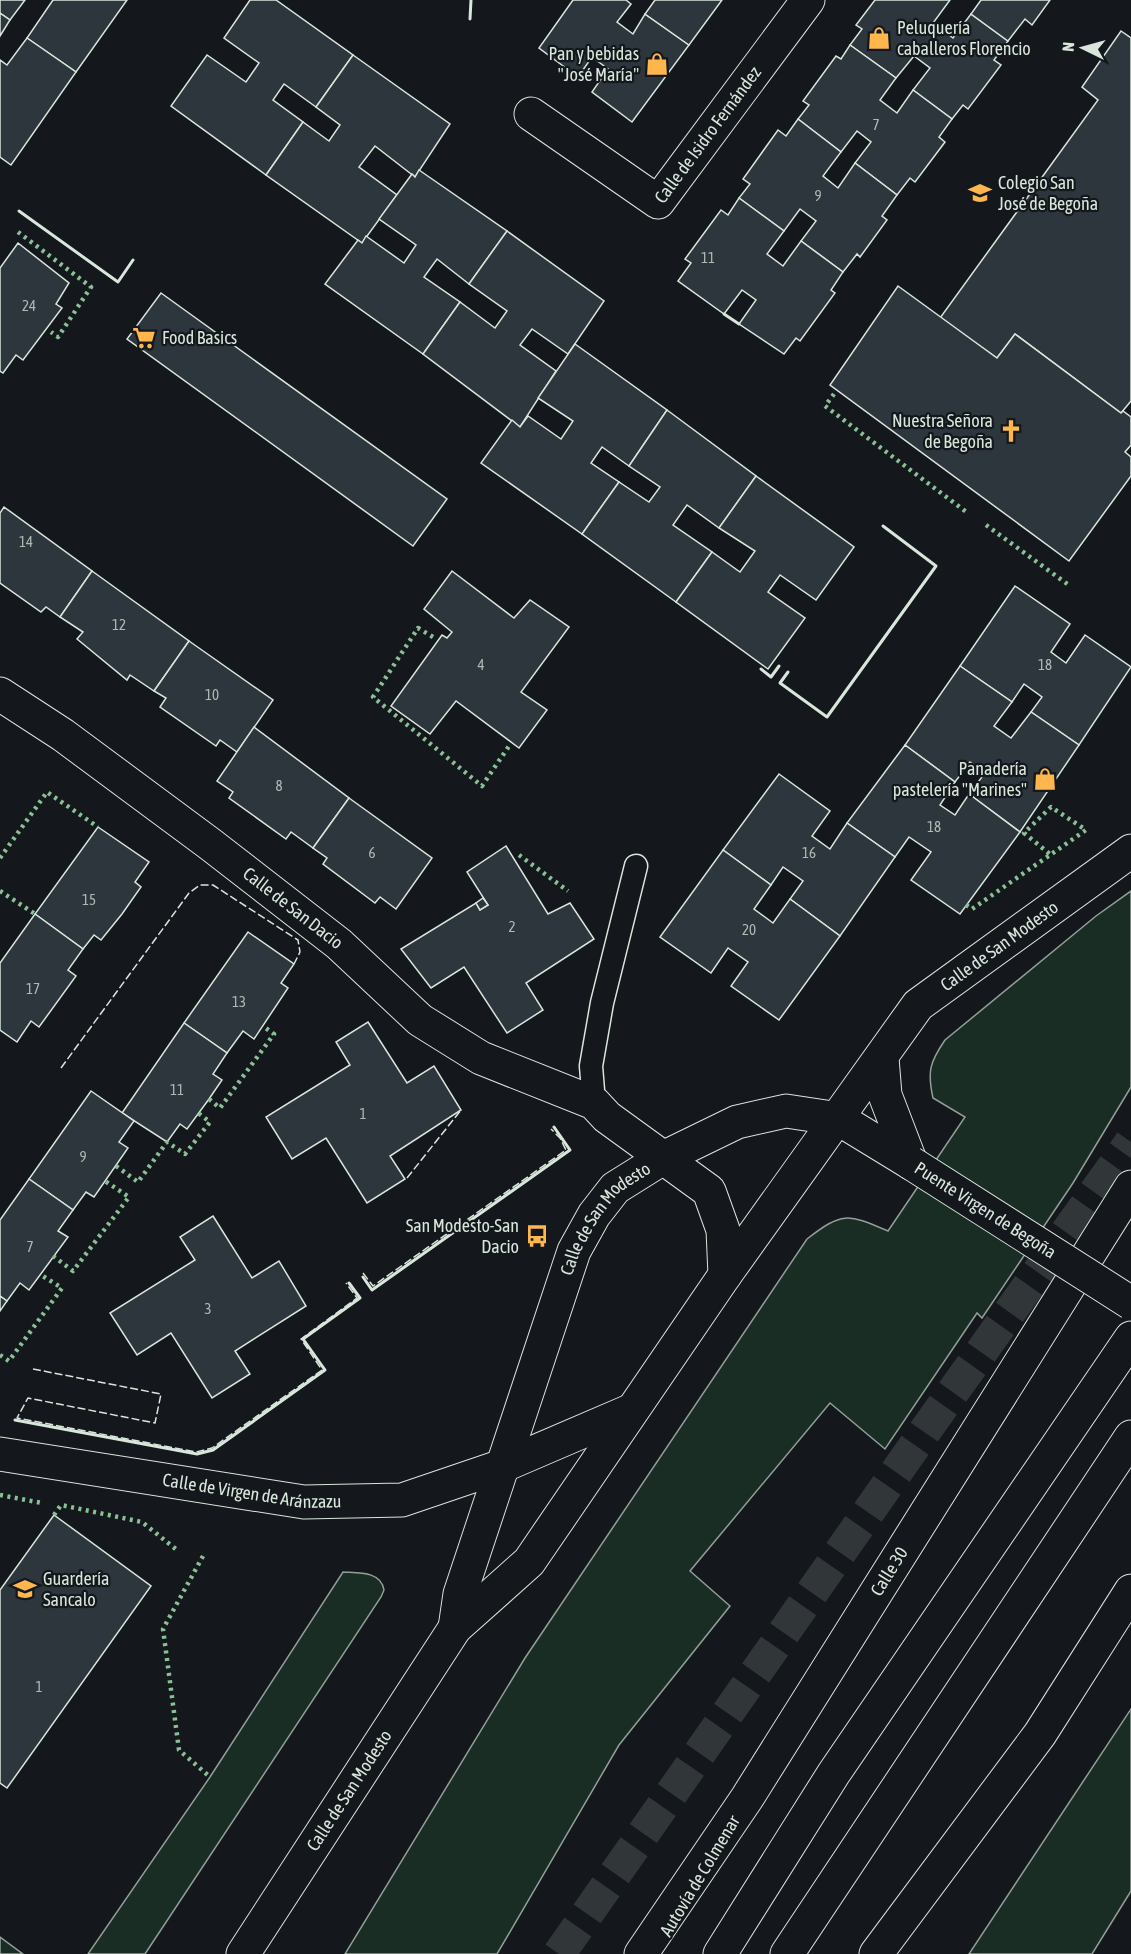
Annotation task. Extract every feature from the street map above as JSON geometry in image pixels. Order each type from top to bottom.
[{"type":"main road","name":"Calle de Isidro Fernández","points":[[531,114],[658,202],[808,0]]},
{"type":"main road","name":"Calle de San Dacio","points":[[0,694],[73,742],[339,944],[420,1020],[480,1058],[594,1103],[607,1117],[710,1191],[723,1230],[725,1275]]},
{"type":"main road","name":"Calle de San Modesto","points":[[243,1954],[455,1628],[529,1562],[630,1411],[918,1005],[1131,851]]},
{"type":"main road","points":[[882,1058],[885,1095],[911,1163]]},
{"type":"main road","name":"Calle de San Modesto","points":[[455,1628],[460,1594],[574,1251],[594,1215],[615,1188],[663,1158],[737,1122],[786,1111],[839,1119]]},
{"type":"main road","name":"Puente Virgen de Begoña","points":[[839,1119],[1131,1303]]},
{"type":"main road","name":"Calle 30","points":[[641,1954],[747,1798],[1131,1186]]},
{"type":"main road","points":[[720,1954],[834,1773],[1131,1338]]},
{"type":"main road","points":[[502,1466],[630,1411]]},
{"type":"main road","points":[[789,1950],[1131,1437]]},
{"type":"main road","name":"Calle de Virgen de Aránzazu","points":[[0,1454],[304,1502],[402,1500],[502,1466]]},
{"type":"main road","points":[[876,1954],[1040,1734],[1131,1591]]},
{"type":"main road","name":"Autovía de Colmenar","points":[[654,1954],[747,1798]]},
{"type":"lane","points":[[594,1103],[591,1066],[602,1003],[636,866]]},
{"type":"green space","points":[[1131,891],[1131,1087],[1073,1183],[982,1318],[977,1313],[885,1449],[830,1403],[690,1571],[730,1606],[619,1745],[497,1954],[345,1954],[525,1658],[807,1239],[829,1224],[846,1218],[864,1221],[888,1231],[965,1117],[933,1098],[930,1081],[931,1067],[945,1040],[1096,916]]},
{"type":"green space","points":[[343,1572],[374,1576],[382,1584],[384,1590],[381,1597],[145,1954],[88,1954],[210,1777]]},
{"type":"green space","points":[[1131,1709],[1131,1891],[1092,1954],[969,1954]]},
{"type":"green space","points":[[0,1937],[23,1954],[0,1954]]},
{"type":"building","points":[[0,0],[25,0],[10,20],[0,13]]},
{"type":"building","points":[[53,0],[127,0],[76,72],[27,38]]},
{"type":"building","points":[[250,0],[276,0],[353,55],[316,107],[284,84],[273,100],[303,122],[266,175],[171,106],[207,55],[246,82],[259,63],[224,38]]},
{"type":"building","points":[[573,0],[626,0],[631,4],[617,22],[633,34],[645,14],[689,45],[632,122],[592,92],[608,69],[592,57],[578,77],[539,48]]},
{"type":"building","points":[[655,0],[722,0],[689,45],[645,14]]},
{"type":"building","points":[[875,0],[950,0],[933,23],[953,38],[971,14],[1008,41],[994,60],[1001,65],[968,109],[963,105],[952,119],[913,90],[930,68],[914,56],[896,78],[850,45],[862,29],[856,25]]},
{"type":"building","points":[[981,0],[1050,0],[1032,25],[1025,19],[1008,41],[971,14]]},
{"type":"building","points":[[0,13],[10,20],[0,36]]},
{"type":"building","points":[[1121,31],[1131,38],[1131,401],[1121,413],[1015,334],[997,358],[940,318],[1098,100],[1082,87]]},
{"type":"building","points":[[27,38],[76,72],[11,165],[0,157],[0,60],[7,65]]},
{"type":"building","points":[[850,45],[896,78],[880,100],[897,113],[913,90],[952,119],[939,137],[945,142],[915,182],[910,178],[897,195],[855,163],[871,142],[857,131],[841,152],[798,119],[809,105],[803,101],[836,56],[841,59]]},
{"type":"building","points":[[353,55],[450,124],[415,177],[375,146],[359,167],[397,195],[362,243],[266,175],[303,122],[329,141],[340,125],[316,107]]},
{"type":"building","points":[[798,119],[841,152],[823,176],[838,188],[855,163],[897,195],[882,216],[887,220],[860,257],[857,254],[843,272],[801,241],[816,221],[800,209],[784,231],[739,198],[750,184],[743,179],[778,130],[786,136]]},
{"type":"building","points":[[419,170],[507,231],[469,284],[437,259],[424,277],[460,302],[423,354],[325,284],[358,240],[362,243],[366,236],[404,263],[416,245],[379,219],[412,174],[415,177]]},
{"type":"building","points":[[739,198],[784,231],[767,254],[783,266],[801,241],[843,272],[831,290],[835,293],[800,341],[796,338],[784,354],[739,324],[756,300],[742,290],[724,314],[678,281],[691,263],[685,259],[721,210],[728,215]]},
{"type":"building","points":[[507,231],[604,301],[568,354],[532,329],[520,345],[556,371],[520,427],[423,354],[460,302],[495,328],[507,311],[469,284]]},
{"type":"building","points":[[18,243],[69,283],[56,304],[62,308],[23,360],[16,355],[3,373],[0,371],[0,268]]},
{"type":"building","name":"Nuestra Señora de Begoña","points":[[898,286],[997,358],[1015,334],[1121,413],[1123,411],[1131,417],[1131,445],[1125,452],[1131,457],[1131,476],[1069,561],[830,385]]},
{"type":"building","points":[[161,293],[447,499],[413,546],[127,339]]},
{"type":"building","points":[[575,344],[667,410],[629,466],[602,447],[591,463],[619,482],[582,534],[481,463],[512,420],[520,427],[528,416],[561,439],[573,421],[538,398]]},
{"type":"building","points":[[667,410],[756,476],[719,528],[687,505],[673,525],[712,552],[676,602],[582,534],[619,482],[649,502],[660,487],[629,466]]},
{"type":"building","points":[[756,476],[854,547],[816,600],[780,575],[768,592],[805,618],[768,669],[676,602],[712,552],[740,572],[755,551],[719,528]]},
{"type":"building","points":[[4,507],[92,571],[60,617],[46,607],[41,612],[0,583],[0,513]]},
{"type":"building","points":[[92,571],[189,641],[154,691],[130,675],[127,680],[77,639],[83,632],[60,617]]},
{"type":"building","points":[[452,571],[514,618],[530,600],[569,627],[521,692],[547,710],[519,748],[456,701],[430,734],[391,706],[442,635],[447,638],[452,632],[424,609]]},
{"type":"building","points":[[1015,586],[1070,624],[1051,652],[1066,663],[1085,635],[1131,667],[1079,745],[1031,712],[1042,697],[1024,684],[1012,702],[960,666]]},
{"type":"building","points":[[189,641],[273,700],[237,752],[220,740],[216,746],[160,707],[166,698],[154,691]]},
{"type":"building","points":[[960,666],[1012,702],[994,726],[1011,738],[1031,712],[1079,745],[1020,832],[969,794],[985,773],[970,762],[955,782],[905,745]]},
{"type":"building","points":[[254,727],[349,798],[313,848],[291,832],[286,839],[229,798],[233,792],[217,781]]},
{"type":"building","points":[[905,745],[955,782],[940,805],[955,815],[969,794],[1020,832],[960,914],[911,880],[931,852],[909,837],[895,857],[847,823]]},
{"type":"building","points":[[779,774],[830,811],[812,836],[830,849],[847,823],[895,857],[840,936],[790,899],[803,881],[783,867],[771,885],[723,850]]},
{"type":"building","points":[[349,798],[432,858],[396,909],[380,897],[375,903],[323,864],[327,858],[313,848]]},
{"type":"building","points":[[98,827],[149,862],[135,882],[141,887],[122,914],[101,940],[94,935],[83,949],[35,914]]},
{"type":"building","points":[[506,846],[548,914],[570,903],[594,939],[526,983],[543,1010],[507,1033],[464,967],[431,988],[401,949],[476,903],[480,910],[488,905],[467,872]]},
{"type":"building","points":[[723,850],[771,885],[754,909],[773,923],[790,899],[840,936],[779,1020],[731,986],[748,962],[728,948],[711,973],[660,937]]},
{"type":"building","points":[[483,898],[488,905],[480,910],[476,903]]},
{"type":"building","points":[[35,914],[83,949],[68,970],[76,976],[39,1027],[31,1021],[17,1042],[0,1030],[0,963]]},
{"type":"building","points":[[248,932],[294,964],[281,983],[288,988],[254,1039],[243,1031],[227,1053],[184,1023]]},
{"type":"building","points":[[368,1022],[407,1083],[434,1066],[461,1110],[390,1156],[405,1179],[367,1203],[326,1138],[292,1159],[266,1117],[350,1065],[336,1042]]},
{"type":"building","points":[[184,1023],[227,1053],[213,1074],[222,1080],[187,1129],[180,1124],[167,1142],[122,1113]]},
{"type":"building","points":[[91,1091],[134,1121],[119,1142],[128,1148],[94,1197],[86,1192],[73,1210],[29,1179]]},
{"type":"building","points":[[29,1179],[73,1210],[58,1231],[68,1237],[29,1290],[20,1283],[7,1301],[0,1296],[0,1220]]},
{"type":"building","points":[[213,1216],[252,1278],[279,1261],[306,1306],[235,1351],[250,1374],[212,1398],[171,1333],[137,1355],[110,1313],[195,1260],[180,1237]]},
{"type":"building","points":[[0,1296],[7,1301],[0,1311]]},
{"type":"building","points":[[54,1515],[151,1586],[7,1788],[0,1783],[0,1590]]},
{"type":"tunnel","points":[[559,1954],[925,1431],[1131,1142]]},
{"type":"hedge","points":[[18,232],[91,287],[58,337],[51,332]]},
{"type":"hedge","points":[[834,394],[825,406],[969,514]]},
{"type":"hedge","points":[[986,525],[1070,586]]},
{"type":"hedge","points":[[433,637],[418,628],[373,697],[482,786],[511,743]]},
{"type":"hedge","points":[[0,858],[47,792],[98,827]]},
{"type":"hedge","points":[[966,905],[972,909],[1086,830],[1051,807],[1024,833],[1051,855]]},
{"type":"hedge","points":[[519,855],[568,891]]},
{"type":"hedge","points":[[0,891],[35,914]]},
{"type":"hedge","points":[[209,1099],[220,1108],[274,1034],[263,1026]]},
{"type":"hedge","points":[[116,1166],[138,1182],[167,1142],[185,1154],[210,1122],[198,1113]]},
{"type":"hedge","points":[[53,1256],[73,1271],[129,1197],[105,1181]]},
{"type":"hedge","points":[[0,1355],[9,1361],[62,1288],[41,1275]]},
{"type":"hedge","points":[[0,1495],[42,1503]]},
{"type":"hedge","points":[[54,1515],[61,1505],[142,1522],[177,1550]]},
{"type":"hedge","points":[[203,1556],[163,1629],[179,1750],[210,1777]]},
{"type":"fence","points":[[61,1068],[189,893],[200,885],[213,885],[298,940],[300,952],[294,964]]},
{"type":"fence","points":[[407,1178],[461,1110]]},
{"type":"fence","points":[[363,1273],[373,1286],[566,1150],[560,1138],[551,1129]]},
{"type":"fence","points":[[33,1369],[161,1394],[155,1423],[28,1398],[17,1418],[196,1452],[212,1448],[322,1370],[301,1339],[357,1298],[346,1283]]},
{"type":"wall","points":[[470,19],[471,0]]},
{"type":"wall","points":[[19,211],[118,282],[133,260]]},
{"type":"wall","points":[[724,314],[739,324]]},
{"type":"wall","points":[[788,672],[780,683],[827,717],[936,566],[883,526]]},
{"type":"wall","points":[[761,669],[771,677],[779,666]]},
{"type":"wall","points":[[363,1277],[372,1290],[570,1150],[554,1127]]},
{"type":"wall","points":[[15,1420],[197,1454],[213,1450],[325,1370],[303,1339],[360,1298],[349,1283]]},
{"type":"place","name":"Peluquería caballeros Florencio","points":[[879,38]]},
{"type":"place","name":"Pan y bebidas \"José María\"","points":[[657,64]]},
{"type":"place","name":"Colegio San José de Begoña","points":[[980,193]]},
{"type":"place","name":"Food Basics","points":[[144,338]]},
{"type":"place","name":"Nuestra Señora de Begoña","points":[[1011,431]]},
{"type":"place","name":"Panadería pastelería \"Marines\"","points":[[1045,779]]},
{"type":"place","name":"San Modesto-San Dacio","points":[[537,1236]]},
{"type":"place","name":"Guardería Sancalo","points":[[25,1589]]}]
